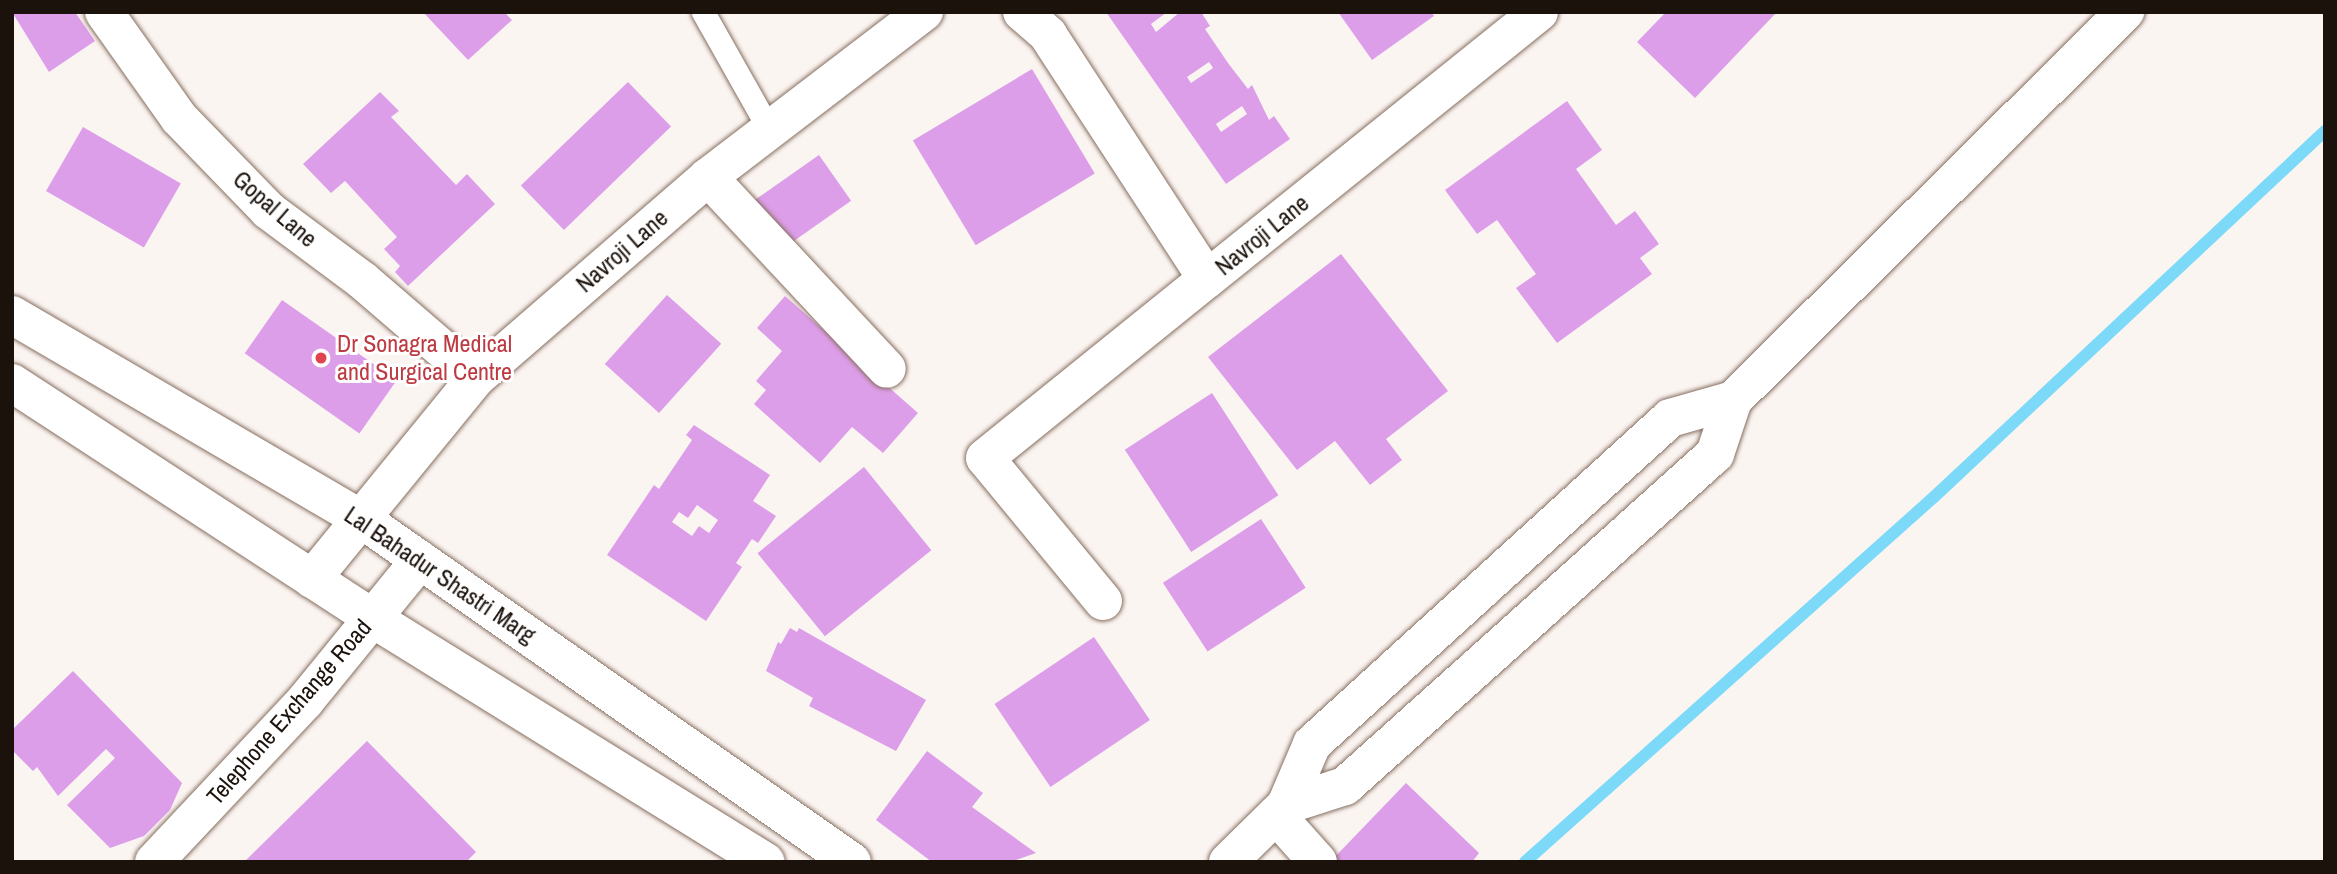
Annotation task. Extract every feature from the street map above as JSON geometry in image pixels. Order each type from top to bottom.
[{"type":"street","name":"Gopal Lane","points":[[104,12],[179,118],[268,210],[362,280],[476,378]]},
{"type":"street","name":"Navroji Lane","points":[[312,579],[476,378],[708,177],[924,12]]},
{"type":"street","points":[[1022,12],[1048,35],[1207,279]]},
{"type":"street","name":"Navroji Lane","points":[[1103,601],[985,458],[1539,12]]},
{"type":"street","points":[[1281,810],[1345,786],[1714,454],[1733,400],[2125,12]]},
{"type":"street","points":[[708,177],[887,369]]},
{"type":"street","name":"Lal Bahadur Shastri Marg","points":[[12,315],[360,518],[852,862]]},
{"type":"street","points":[[12,383],[372,618],[765,862]]},
{"type":"street","points":[[1228,862],[1281,810],[1312,744],[1670,418],[1733,400]]},
{"type":"street","name":"Telephone Exchange Road","points":[[154,862],[305,701],[420,559]]},
{"type":"street","points":[[1462,608],[1497,649]]},
{"type":"street","points":[[1341,718],[1377,757]]},
{"type":"street","points":[[1281,810],[1318,862]]},
{"type":"lane","points":[[703,12],[769,129]]},
{"type":"building","points":[[12,12],[75,12],[95,41],[49,72]]},
{"type":"building","points":[[423,12],[504,12],[512,20],[468,60]]},
{"type":"building","points":[[1106,12],[1167,12],[1151,24],[1156,32],[1180,12],[1201,12],[1210,26],[1205,29],[1228,63],[1248,89],[1252,85],[1269,120],[1274,116],[1290,139],[1226,184]],"holes":[[[1209,62],[1213,68],[1191,83],[1187,77]],[[1242,106],[1247,114],[1221,132],[1216,124]]]},
{"type":"building","points":[[1338,12],[1431,12],[1434,16],[1372,60]]},
{"type":"building","points":[[1666,12],[1775,14],[1695,98],[1637,42]]},
{"type":"building","points":[[1032,69],[1095,174],[976,245],[913,141]]},
{"type":"building","points":[[628,82],[671,127],[564,230],[521,186]]},
{"type":"building","points":[[380,92],[399,111],[391,117],[456,185],[467,174],[495,204],[408,286],[395,272],[400,266],[384,249],[397,237],[345,181],[331,193],[303,164]]},
{"type":"building","points":[[1567,101],[1602,150],[1576,169],[1616,225],[1635,211],[1659,244],[1640,258],[1652,274],[1557,343],[1516,288],[1536,274],[1497,220],[1477,234],[1445,190]]},
{"type":"building","points":[[83,127],[181,183],[144,248],[46,191]]},
{"type":"building","points":[[819,155],[851,201],[784,248],[752,202]]},
{"type":"building","points":[[1341,254],[1448,391],[1386,439],[1402,460],[1370,485],[1335,441],[1297,470],[1208,357]]},
{"type":"building","points":[[667,295],[721,344],[659,413],[605,364]]},
{"type":"building","points":[[785,296],[918,413],[883,453],[852,427],[820,463],[754,404],[766,390],[756,381],[782,351],[757,328]]},
{"type":"building","points":[[282,300],[397,380],[359,434],[245,353]]},
{"type":"building","points":[[1212,393],[1278,495],[1191,552],[1125,450]]},
{"type":"building","points":[[694,425],[770,475],[753,501],[776,516],[758,543],[752,539],[736,563],[742,567],[706,621],[607,555],[654,485],[659,489],[692,440],[686,435]],"holes":[[[697,505],[718,520],[709,533],[699,526],[692,536],[672,522],[679,512],[688,518]]]},
{"type":"building","points":[[864,467],[931,550],[825,636],[758,553]]},
{"type":"building","points":[[1261,519],[1306,588],[1208,651],[1163,583]]},
{"type":"building","points":[[790,628],[797,632],[799,628],[926,700],[896,751],[809,706],[813,698],[766,671],[778,642],[781,644]]},
{"type":"building","points":[[1094,637],[1150,720],[1050,787],[995,704]]},
{"type":"building","points":[[73,671],[182,783],[170,810],[144,836],[110,848],[67,805],[115,758],[106,749],[58,796],[37,767],[33,771],[12,750],[12,730]]},
{"type":"building","points":[[367,741],[476,852],[466,862],[244,862]]},
{"type":"building","points":[[927,751],[983,793],[972,807],[1036,853],[1010,862],[932,862],[876,820]]},
{"type":"building","points":[[1406,783],[1479,853],[1472,862],[1330,862]]},
{"type":"waterway","points":[[1525,862],[1934,497],[2325,131]]},
{"type":"place","name":"Dr Sonagra Medical and Surgical Centre","points":[[321,358]]}]
